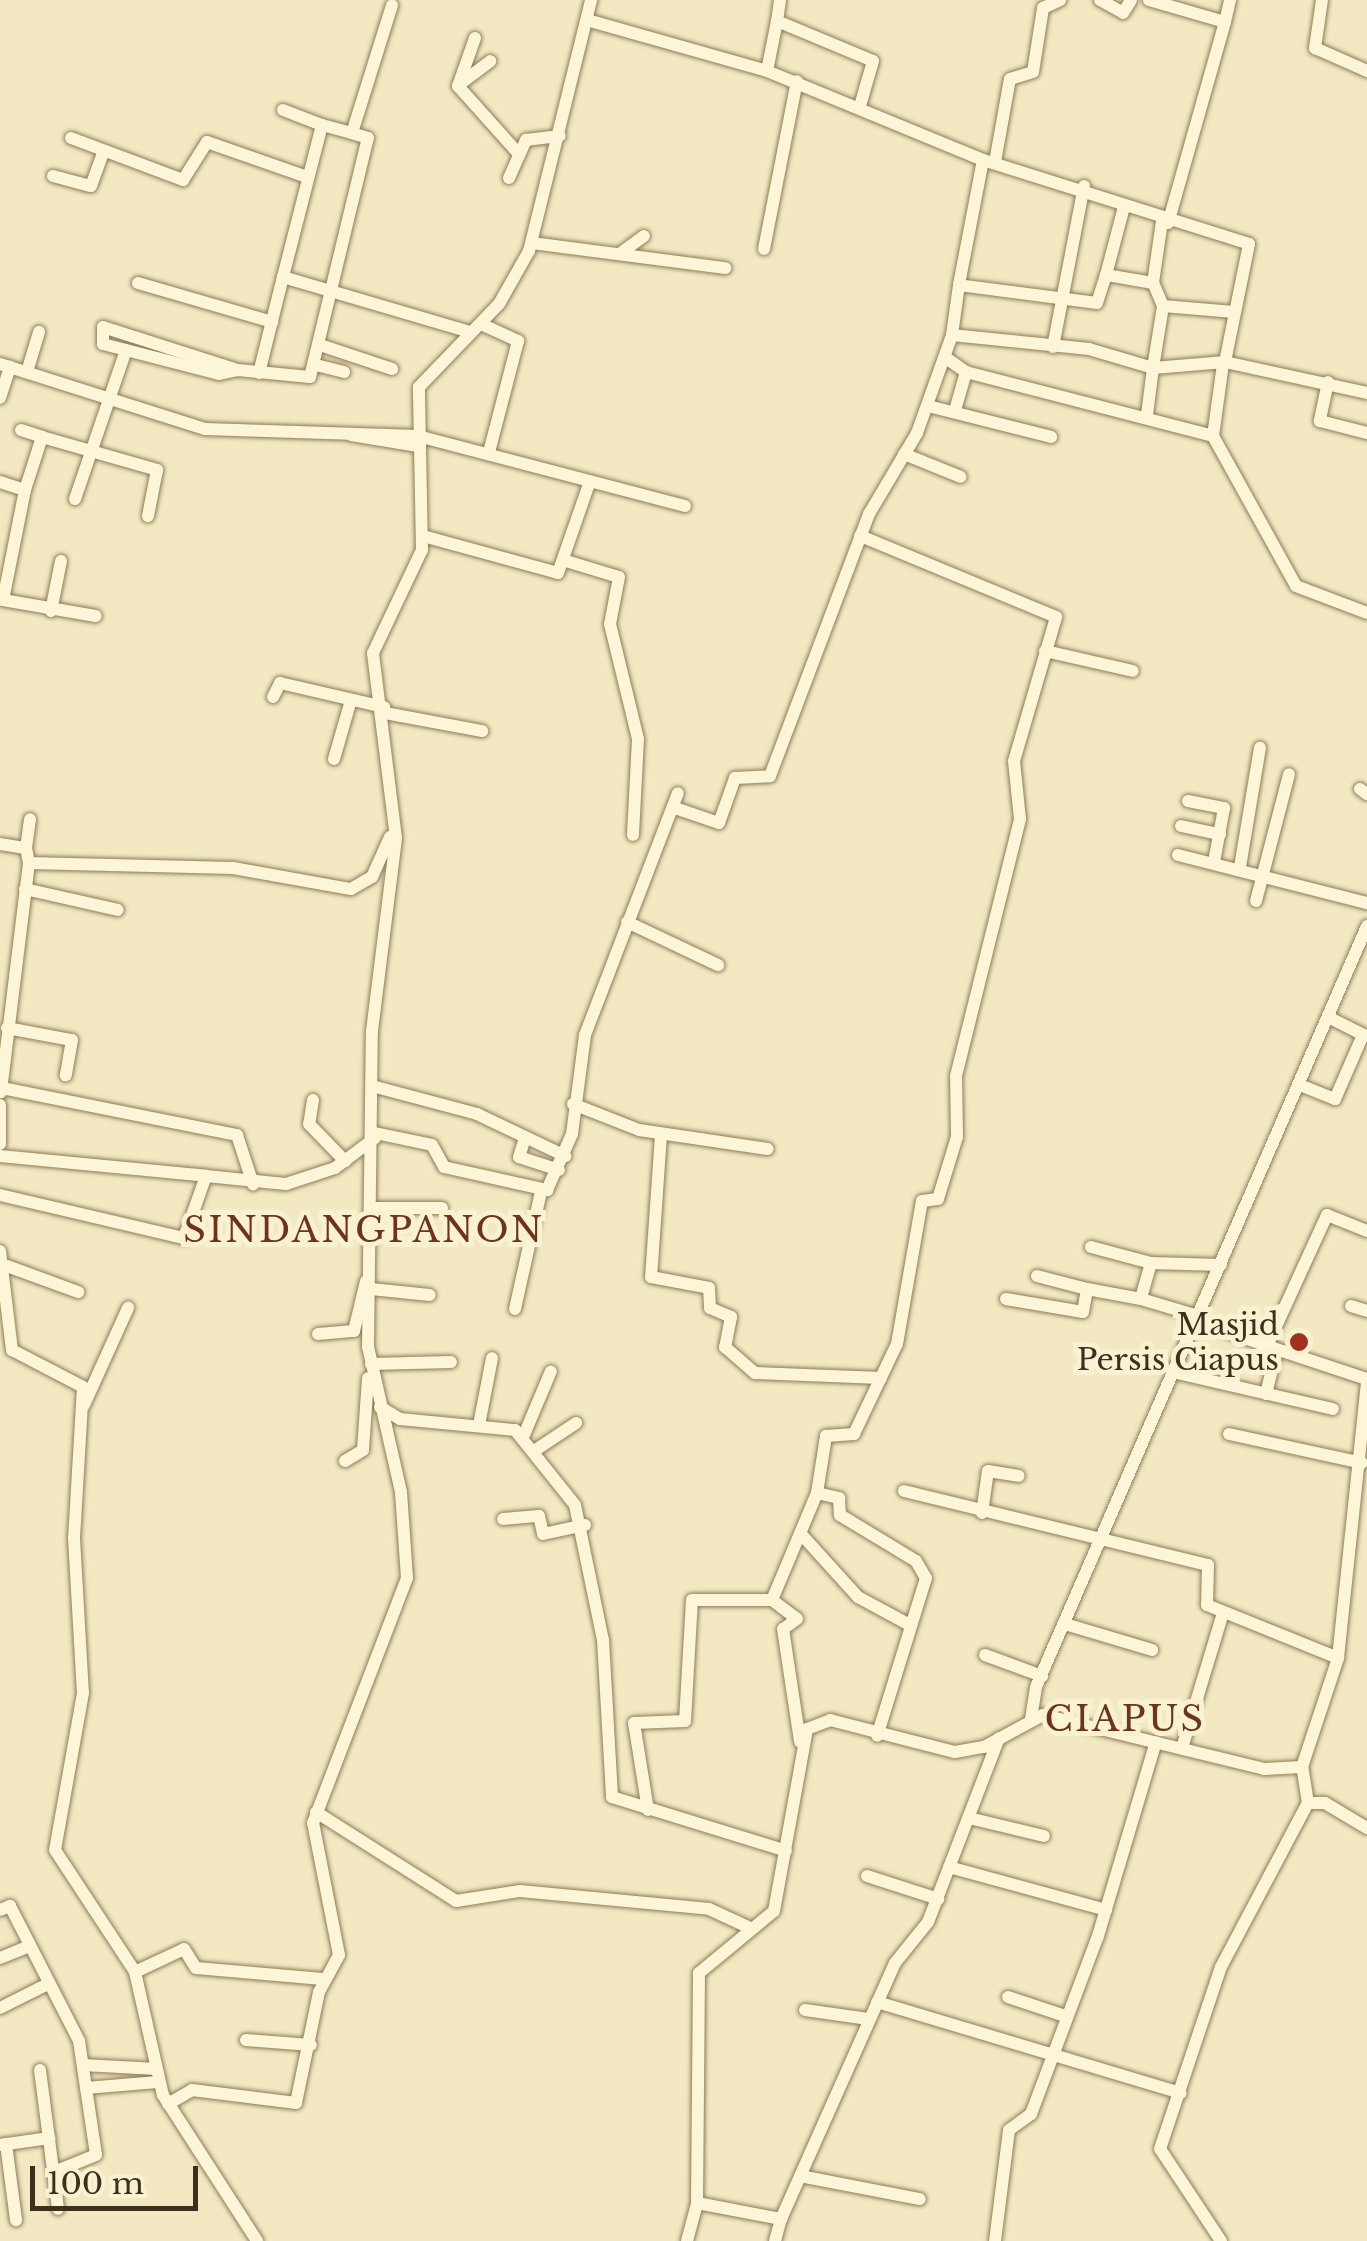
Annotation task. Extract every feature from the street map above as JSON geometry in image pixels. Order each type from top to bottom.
[{"type":"street","points":[[345,1460],[363,1450],[376,1208],[372,1086],[395,829],[376,637],[412,580],[423,536],[406,441],[425,376],[476,328],[532,244],[591,0]]},
{"type":"street","points":[[767,71],[780,0]]},
{"type":"street","points":[[674,808],[720,823],[735,778],[770,776],[844,598],[860,536],[928,406],[946,358],[959,286],[1010,78],[1032,72],[1043,8],[1060,0]]},
{"type":"street","points":[[1100,0],[1123,12],[1131,0]]},
{"type":"street","points":[[1149,0],[1225,22]]},
{"type":"street","points":[[1148,415],[1163,306],[1153,282],[1165,222],[1230,0]]},
{"type":"street","points":[[1322,0],[1316,48],[1367,71]]},
{"type":"street","points":[[352,133],[392,5]]},
{"type":"street","points":[[587,20],[767,71],[989,161],[1084,186],[1124,208],[1250,244],[1224,363],[1213,436],[1296,586],[1367,613]]},
{"type":"street","points":[[777,21],[873,61],[860,106]]},
{"type":"street","points":[[458,86],[476,38]]},
{"type":"street","points":[[458,86],[490,61]]},
{"type":"street","points":[[764,249],[797,82]]},
{"type":"street","points":[[458,86],[518,153]]},
{"type":"street","points":[[238,370],[220,374],[101,342],[104,325],[238,370],[310,377],[316,365],[368,138],[283,110]]},
{"type":"street","points":[[259,372],[322,125]]},
{"type":"street","points":[[509,178],[526,140],[560,136]]},
{"type":"street","points":[[72,138],[102,155],[182,180],[207,142],[307,177]]},
{"type":"street","points":[[53,176],[91,186],[102,155]]},
{"type":"street","points":[[1053,346],[1084,186]]},
{"type":"street","points":[[959,286],[1099,303],[1124,208]]},
{"type":"street","points":[[622,252],[644,236]]},
{"type":"street","points":[[532,244],[622,252],[725,268]]},
{"type":"street","points":[[1106,275],[1153,282]]},
{"type":"street","points":[[284,276],[420,317],[518,341],[490,452]]},
{"type":"street","points":[[138,283],[272,322]]},
{"type":"street","points":[[1163,306],[1234,312]]},
{"type":"street","points":[[27,372],[39,332]]},
{"type":"street","points":[[952,336],[1053,346],[1153,368],[1224,363],[1367,393]]},
{"type":"street","points":[[320,345],[392,369]]},
{"type":"street","points":[[75,499],[88,450],[126,350]]},
{"type":"street","points":[[946,358],[966,372],[1148,415],[1213,436]]},
{"type":"street","points":[[316,365],[344,372]]},
{"type":"street","points":[[0,398],[5,366],[214,430],[339,430],[490,452],[685,506]]},
{"type":"street","points":[[956,408],[966,372]]},
{"type":"street","points":[[1328,382],[1320,421],[1367,433]]},
{"type":"street","points":[[928,406],[956,408],[1051,437]]},
{"type":"street","points":[[22,430],[157,470],[148,516]]},
{"type":"street","points":[[42,437],[25,490],[2,598],[51,611],[96,616]]},
{"type":"street","points":[[904,454],[961,477]]},
{"type":"street","points":[[423,536],[558,574],[566,560],[590,481]]},
{"type":"street","points":[[0,482],[25,490]]},
{"type":"street","points":[[0,534],[14,539]]},
{"type":"street","points":[[772,1600],[816,1493],[826,1436],[852,1436],[897,1344],[922,1201],[938,1199],[957,1137],[956,1076],[1020,819],[1014,761],[1056,617],[860,536]]},
{"type":"street","points":[[566,560],[619,578],[610,624],[638,739],[633,836]]},
{"type":"street","points":[[51,611],[61,562]]},
{"type":"street","points":[[1046,651],[1133,671]]},
{"type":"street","points":[[273,697],[280,683],[482,731]]},
{"type":"street","points":[[334,759],[358,702]]},
{"type":"street","points":[[1240,867],[1260,748]]},
{"type":"street","points":[[1256,901],[1289,774]]},
{"type":"street","points":[[515,1309],[541,1192],[565,1156],[579,1053],[678,792]]},
{"type":"street","points":[[1188,801],[1224,808],[1214,862]]},
{"type":"street","points":[[30,818],[25,890],[6,975],[7,1028],[1,1090],[237,1135],[253,1184]]},
{"type":"street","points":[[1181,826],[1220,834]]},
{"type":"street","points":[[29,863],[234,868],[346,889],[372,877],[395,829]]},
{"type":"street","points":[[0,844],[26,848]]},
{"type":"street","points":[[1178,855],[1265,872],[1367,903]]},
{"type":"street","points":[[25,890],[118,910]]},
{"type":"street","points":[[627,922],[718,965]]},
{"type":"street","points":[[1031,1719],[1042,1676],[1105,1544],[1367,926]]},
{"type":"street","points":[[1300,1085],[1335,1099],[1365,1036],[1328,1017]]},
{"type":"street","points":[[7,1028],[72,1040],[66,1074]]},
{"type":"street","points":[[372,1086],[477,1114],[524,1141],[565,1156]]},
{"type":"street","points":[[312,1100],[312,1130],[340,1164]]},
{"type":"street","points":[[573,1104],[661,1134],[768,1149]]},
{"type":"street","points":[[0,1105],[0,1144]]},
{"type":"street","points":[[661,1134],[651,1277],[709,1288],[710,1308],[731,1317],[725,1347],[755,1373],[881,1378]]},
{"type":"street","points":[[0,1156],[253,1184],[340,1164],[375,1135]]},
{"type":"street","points":[[375,1135],[432,1146],[444,1167],[541,1192]]},
{"type":"street","points":[[524,1141],[521,1159],[559,1170]]},
{"type":"street","points":[[0,1195],[184,1238],[206,1176]]},
{"type":"street","points":[[376,1208],[442,1208]]},
{"type":"street","points":[[1266,1394],[1272,1348],[1326,1216],[1367,1231]]},
{"type":"street","points":[[1090,1247],[1151,1263],[1221,1266]]},
{"type":"street","points":[[0,1251],[7,1266],[12,1350],[79,1378],[82,1408],[74,1538],[83,1693],[55,1850],[134,1972],[168,2104],[257,2241]]},
{"type":"street","points":[[1141,1299],[1151,1263]]},
{"type":"street","points":[[7,1266],[78,1292]]},
{"type":"street","points":[[318,1334],[354,1331],[373,1271]]},
{"type":"street","points":[[1037,1276],[1141,1299],[1367,1381],[1362,1462],[1338,1658],[1302,1768],[1308,1803],[1221,1967],[1161,2155],[1220,2241]]},
{"type":"street","points":[[1006,1299],[1083,1312],[1088,1289]]},
{"type":"street","points":[[371,1290],[430,1295]]},
{"type":"street","points":[[1351,1306],[1367,1311]]},
{"type":"street","points":[[82,1408],[128,1308]]},
{"type":"street","points":[[479,1424],[492,1358]]},
{"type":"street","points":[[370,1360],[451,1362]]},
{"type":"street","points":[[168,2104],[192,2090],[292,2106],[312,2045],[323,1979],[338,1936],[313,1849],[316,1812],[404,1594],[401,1492],[370,1360]]},
{"type":"street","points":[[524,1435],[551,1371]]},
{"type":"street","points":[[1177,1373],[1333,1409]]},
{"type":"street","points":[[380,1407],[400,1419],[479,1424],[524,1435],[537,1449],[585,1526],[603,1640],[610,1792],[648,1810],[786,1851]]},
{"type":"street","points":[[537,1449],[576,1423]]},
{"type":"street","points":[[1229,1434],[1362,1462]]},
{"type":"street","points":[[982,1513],[988,1470],[1019,1476]]},
{"type":"street","points":[[904,1491],[1105,1544],[1208,1565],[1208,1604],[1338,1658]]},
{"type":"street","points":[[816,1493],[839,1498],[839,1515],[923,1570],[876,1736]]},
{"type":"street","points":[[504,1518],[539,1516],[543,1534],[585,1526]]},
{"type":"street","points":[[801,1534],[858,1597],[908,1624]]},
{"type":"street","points":[[648,1810],[634,1723],[685,1721],[692,1600],[772,1600],[798,1618],[783,1629],[800,1742],[800,1802],[774,1911],[707,1961],[696,1988],[697,2202],[687,2241]]},
{"type":"street","points":[[1182,1748],[1223,1613]]},
{"type":"street","points":[[1065,1624],[1152,1650]]},
{"type":"street","points":[[985,1655],[1042,1676]]},
{"type":"street","points":[[800,1742],[830,1720],[876,1736],[955,1752],[999,1738],[1031,1719],[1059,1716],[1264,1769],[1302,1768]]},
{"type":"street","points":[[775,2241],[781,2218],[868,2019],[938,1899],[999,1738]]},
{"type":"street","points":[[995,2241],[1009,2130],[1032,2114],[1049,2049],[1106,1910],[1156,1742]]},
{"type":"street","points":[[1308,1803],[1338,1808],[1367,1828]]},
{"type":"street","points":[[316,1812],[456,1901],[520,1890],[709,1909],[748,1927]]},
{"type":"street","points":[[969,1818],[1044,1836]]},
{"type":"street","points":[[948,1868],[1106,1910]]},
{"type":"street","points":[[867,1876],[938,1899]]},
{"type":"street","points":[[0,1910],[10,1906],[83,2066],[96,2155],[54,2172]]},
{"type":"street","points":[[0,1958],[26,1948]]},
{"type":"street","points":[[134,1972],[184,1948],[196,1968],[323,1979]]},
{"type":"street","points":[[0,2008],[46,1984]]},
{"type":"street","points":[[1008,1997],[1062,2015]]},
{"type":"street","points":[[877,2002],[1049,2049],[1181,2093]]},
{"type":"street","points":[[804,2010],[868,2019]]},
{"type":"street","points":[[246,2040],[312,2045]]},
{"type":"street","points":[[83,2066],[158,2076]]},
{"type":"street","points":[[40,2070],[58,2209]]},
{"type":"street","points":[[86,2088],[158,2076]]},
{"type":"street","points":[[16,2220],[3,2145],[50,2138]]},
{"type":"street","points":[[800,2176],[920,2199]]},
{"type":"street","points":[[697,2202],[781,2218]]},
{"type":"place","name":"Masjid Persis Ciapus","points":[[1299,1342]]},
{"type":"district","name":"SINDANGPANON","points":[[364,1230]]},
{"type":"district","name":"CIAPUS","points":[[1125,1719]]}]
